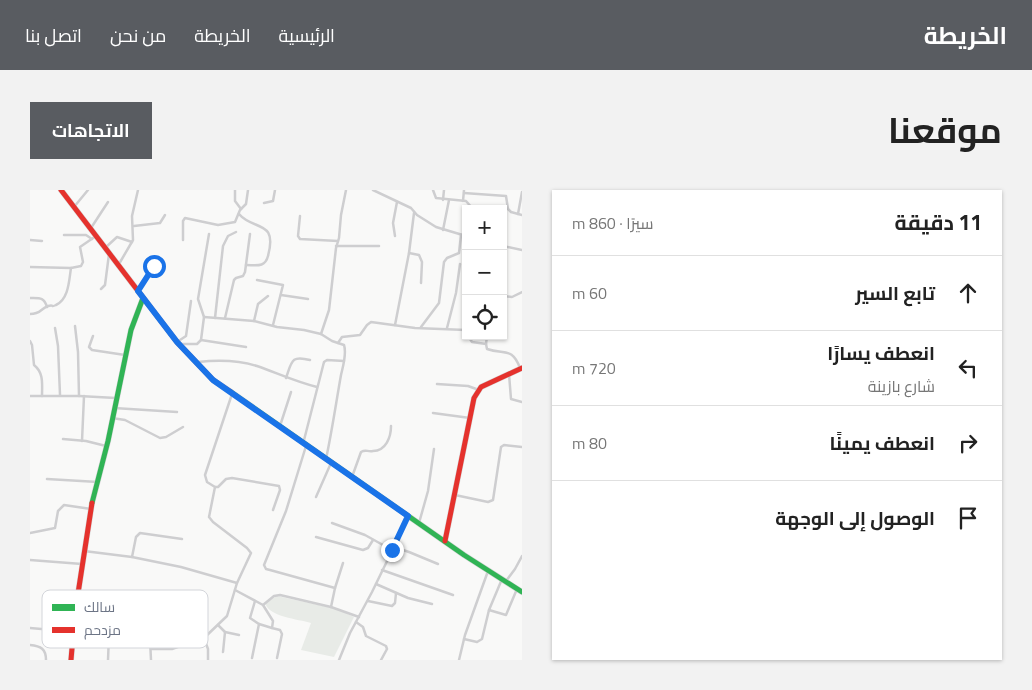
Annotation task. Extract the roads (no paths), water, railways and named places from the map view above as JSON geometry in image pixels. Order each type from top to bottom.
[{"type":"street","points":[[61,190],[94,237],[105,248],[178,343],[213,380],[304,445],[520,590],[506,615],[489,610]]},
{"type":"street","points":[[74,207],[88,190]]},
{"type":"street","points":[[118,266],[132,242],[134,226],[132,216],[138,190]]},
{"type":"street","points":[[235,190],[236,204],[241,209]]},
{"type":"street","points":[[183,240],[183,221],[185,218],[220,225],[235,222],[241,209],[246,204],[248,190]]},
{"type":"street","points":[[264,203],[273,201],[275,190]]},
{"type":"street","points":[[321,334],[329,310],[336,246],[346,190]]},
{"type":"street","points":[[373,190],[411,208],[414,213],[428,224],[461,235],[459,254],[447,258],[444,262],[439,303],[421,328]]},
{"type":"street","points":[[433,190],[436,198],[468,202],[470,205]]},
{"type":"street","points":[[443,200],[444,190]]},
{"type":"street","points":[[463,201],[464,192],[506,196],[508,209],[511,212],[522,215]]},
{"type":"street","points":[[518,214],[522,192]]},
{"type":"street","points":[[443,230],[449,200]]},
{"type":"street","points":[[90,229],[108,202]]},
{"type":"street","points":[[395,236],[393,223],[397,202]]},
{"type":"street","points":[[395,325],[409,253],[414,213]]},
{"type":"street","points":[[134,226],[159,224],[162,222],[164,214]]},
{"type":"street","points":[[238,214],[244,220],[263,227],[270,238],[268,256],[265,263],[260,266],[246,265]]},
{"type":"street","points":[[300,216],[298,236],[300,239],[338,241]]},
{"type":"street","points":[[215,318],[224,245],[228,236],[236,232]]},
{"type":"street","points":[[178,343],[197,344],[200,340],[204,317],[198,299],[209,234]]},
{"type":"street","points":[[226,318],[234,280],[244,275],[250,234]]},
{"type":"street","points":[[64,235],[94,237]]},
{"type":"street","points":[[30,267],[71,268],[83,265],[80,247],[94,237]]},
{"type":"street","points":[[105,248],[117,237],[132,242]]},
{"type":"street","points":[[30,240],[42,241]]},
{"type":"street","points":[[336,246],[379,246]]},
{"type":"street","points":[[507,247],[522,250]]},
{"type":"street","points":[[409,253],[419,255],[422,259],[421,284]]},
{"type":"street","points":[[101,289],[105,285],[109,254]]},
{"type":"street","points":[[138,291],[154,266],[161,262]]},
{"type":"street","points":[[447,328],[456,293],[460,264]]},
{"type":"street","points":[[30,314],[39,313],[47,307],[58,304],[65,296],[69,285],[71,268]]},
{"type":"street","points":[[257,280],[282,284],[283,286],[273,326]]},
{"type":"street","points":[[507,296],[512,297],[522,292]]},
{"type":"street","points":[[254,321],[258,304],[268,296]]},
{"type":"street","points":[[281,296],[308,299]]},
{"type":"street","points":[[30,298],[42,298],[45,300],[47,307]]},
{"type":"street","points":[[79,590],[91,509],[125,355],[132,326],[143,298]]},
{"type":"street","points":[[178,343],[186,336],[191,301]]},
{"type":"street","points":[[204,317],[254,321],[273,326],[304,330],[321,334],[332,342],[345,347],[328,461],[316,497]]},
{"type":"street","points":[[338,343],[342,337],[360,335],[371,322],[421,328],[462,330]]},
{"type":"street","points":[[75,326],[78,352],[79,396]]},
{"type":"street","points":[[55,328],[58,346],[60,395]]},
{"type":"street","points":[[93,336],[89,347],[92,350],[125,355]]},
{"type":"street","points":[[200,340],[246,347]]},
{"type":"street","points":[[471,340],[472,342],[486,344]]},
{"type":"street","points":[[446,542],[474,398],[479,390],[521,368],[513,355],[487,349],[486,340]]},
{"type":"street","points":[[30,341],[34,365],[40,369],[42,374],[42,396]]},
{"type":"street","points":[[286,378],[295,359],[300,357],[310,360]]},
{"type":"street","points":[[335,588],[264,567],[286,511],[324,362],[327,360],[344,362]]},
{"type":"street","points":[[195,363],[218,361],[256,366],[286,378],[317,387]]},
{"type":"street","points":[[509,374],[511,399],[522,402]]},
{"type":"street","points":[[437,384],[468,386],[479,390]]},
{"type":"street","points":[[279,427],[291,392]]},
{"type":"street","points":[[215,487],[207,482],[205,475],[232,394]]},
{"type":"street","points":[[30,396],[60,395],[116,398]]},
{"type":"street","points":[[82,440],[84,396]]},
{"type":"street","points":[[114,408],[177,412]]},
{"type":"street","points":[[433,413],[470,418]]},
{"type":"street","points":[[112,418],[125,420],[160,438],[166,438],[183,427]]},
{"type":"street","points":[[352,477],[361,452],[365,450],[373,451],[384,446],[390,439],[391,426]]},
{"type":"street","points":[[63,439],[82,440],[106,446]]},
{"type":"street","points":[[455,495],[488,502],[493,500],[501,447],[504,445],[522,447]]},
{"type":"street","points":[[419,523],[428,491],[434,449]]},
{"type":"street","points":[[215,487],[218,487],[226,479],[232,478],[279,486],[280,490],[273,510]]},
{"type":"street","points":[[47,479],[98,482]]},
{"type":"street","points":[[208,633],[227,616],[237,583],[251,553],[248,548],[210,519],[215,487]]},
{"type":"street","points":[[30,533],[56,528],[58,511],[64,505],[91,509]]},
{"type":"street","points":[[339,660],[408,516]]},
{"type":"street","points":[[332,523],[365,535],[392,550],[403,550],[438,564]]},
{"type":"street","points":[[132,557],[136,537],[140,534],[182,539]]},
{"type":"street","points":[[316,537],[363,550],[368,548],[373,540]]},
{"type":"street","points":[[84,551],[132,557],[181,567],[237,583]]},
{"type":"street","points":[[464,639],[480,641],[489,610],[504,580],[515,569],[522,556]]},
{"type":"street","points":[[30,560],[82,564]]},
{"type":"street","points":[[331,607],[342,563]]},
{"type":"street","points":[[382,570],[453,595]]},
{"type":"street","points":[[459,660],[464,639],[488,570]]},
{"type":"street","points":[[376,584],[408,598],[432,604]]},
{"type":"street","points":[[236,590],[263,605],[274,621],[272,628]]},
{"type":"street","points":[[368,600],[392,606],[395,603],[396,593]]},
{"type":"street","points":[[263,605],[274,596],[280,595],[331,607],[358,617]]},
{"type":"street","points":[[255,601],[250,618],[259,624],[280,630],[282,634],[277,658]]},
{"type":"street","points":[[356,622],[363,627],[366,636],[386,646],[387,649],[381,659],[387,660]]},
{"type":"street","points":[[252,658],[259,624]]},
{"type":"street","points":[[218,625],[225,632],[239,635]]},
{"type":"street","points":[[223,652],[225,632]]},
{"type":"street","points":[[30,645],[40,646],[46,653],[46,660]]},
{"type":"street","points":[[151,660],[151,649],[175,648]]}]
